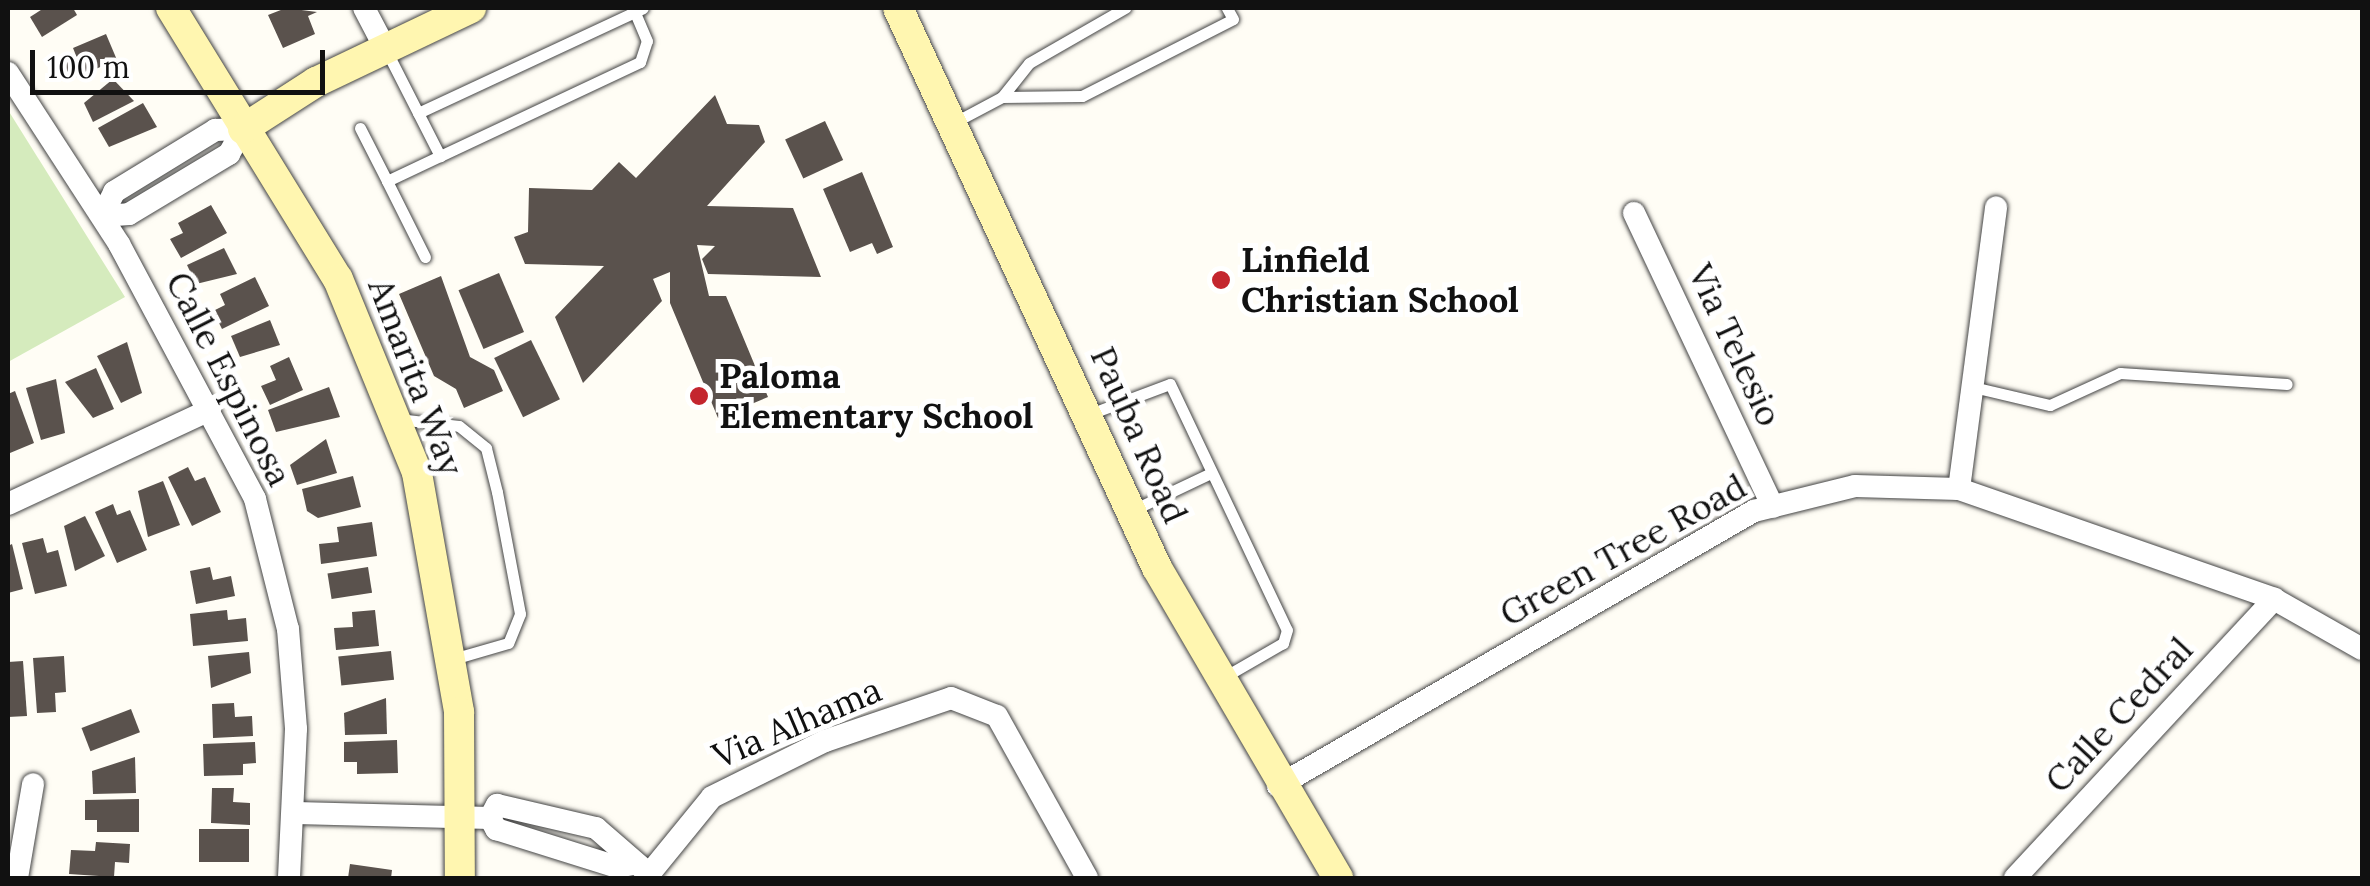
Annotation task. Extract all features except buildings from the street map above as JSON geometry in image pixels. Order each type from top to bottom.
[{"type":"street","name":"Amarita Way","points":[[171,8],[338,279],[398,419],[439,565],[477,818],[460,878]]},
{"type":"street","points":[[364,8],[385,48]]},
{"type":"street","points":[[102,216],[129,214],[229,154],[243,129],[385,48],[471,8]]},
{"type":"street","name":"Pauba Road","points":[[898,8],[955,122],[1130,511],[1216,682],[1338,878]]},
{"type":"street","name":"Calle Espinosa","points":[[8,73],[102,216],[255,498],[288,630],[296,813],[289,878]]},
{"type":"street","points":[[1959,489],[1996,207]]},
{"type":"street","name":"Via Telesio","points":[[1634,213],[1773,506]]},
{"type":"street","points":[[8,504],[210,410]]},
{"type":"street","name":"Green Tree Road","points":[[1278,786],[1773,506],[1855,486],[1959,489],[2274,599],[2362,649]]},
{"type":"street","name":"Calle Cedral","points":[[2015,878],[2274,599]]},
{"type":"street","name":"Via Alhama","points":[[642,872],[712,797],[825,741],[952,698],[997,716],[1087,878]]},
{"type":"street","points":[[17,878],[32,784]]},
{"type":"street","points":[[296,813],[477,818],[496,829],[642,872]]},
{"type":"lane","points":[[955,122],[1002,97],[1028,63],[1126,8]]},
{"type":"lane","points":[[387,182],[640,62],[647,41],[637,9],[418,113]]},
{"type":"lane","points":[[1002,97],[1082,96],[1230,13]]},
{"type":"lane","points":[[385,48],[440,156]]},
{"type":"lane","points":[[360,128],[425,256]]},
{"type":"lane","points":[[1972,387],[2050,405],[2120,374],[2287,384]]},
{"type":"lane","points":[[1089,415],[1170,384],[1287,630],[1284,643],[1216,682]]},
{"type":"lane","points":[[398,419],[459,426],[486,448],[497,492],[520,614],[508,642],[453,659]]},
{"type":"lane","points":[[1130,511],[1211,474]]},
{"type":"green space","points":[[8,110],[125,297],[8,362]]},
{"type":"place","name":"Linfield Christian School","points":[[1221,280]]},
{"type":"place","name":"Paloma Elementary School","points":[[699,396]]}]
